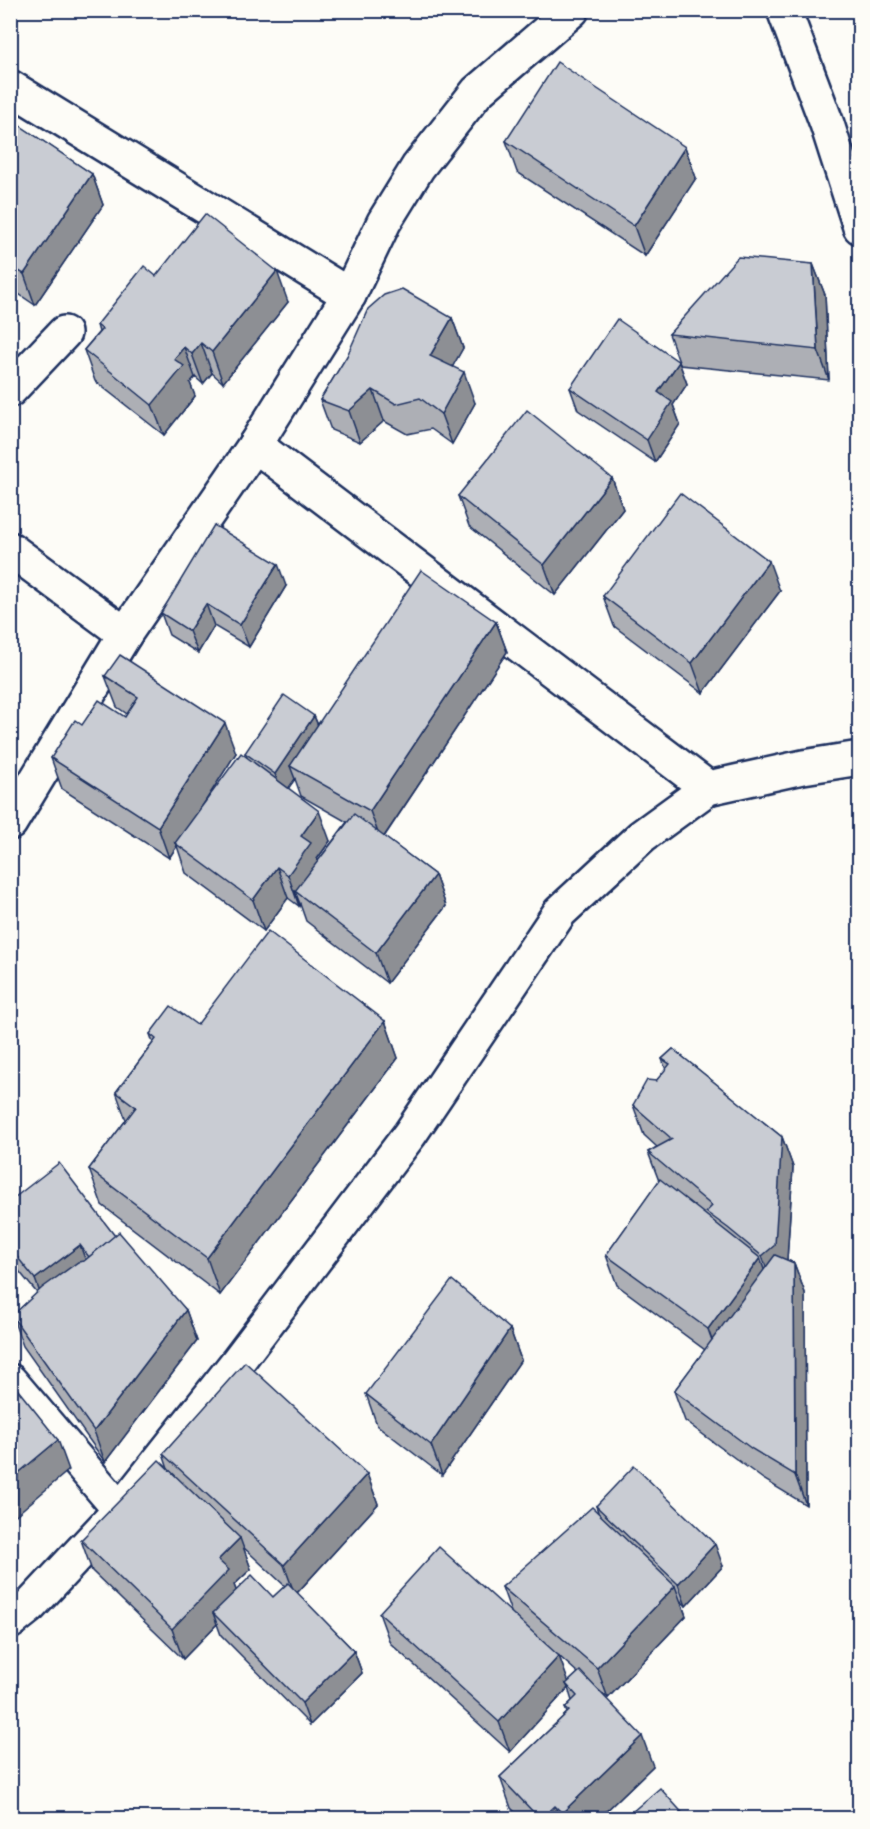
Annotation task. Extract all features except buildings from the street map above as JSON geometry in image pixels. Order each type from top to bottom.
[{"type":"street","points":[[10,824],[124,634],[255,445],[349,295],[384,222],[418,167],[477,92],[572,10]]},
{"type":"street","points":[[784,10],[827,124],[860,227]]},
{"type":"street","points":[[10,87],[349,295]]},
{"type":"street","points":[[10,390],[64,333]]},
{"type":"street","points":[[255,445],[708,788]]},
{"type":"street","points":[[10,549],[124,634]]},
{"type":"street","points":[[10,1622],[30,1606],[120,1510],[238,1360],[410,1134],[560,912],[642,836],[708,788],[803,766],[860,758]]},
{"type":"street","points":[[10,1381],[120,1510]]}]
